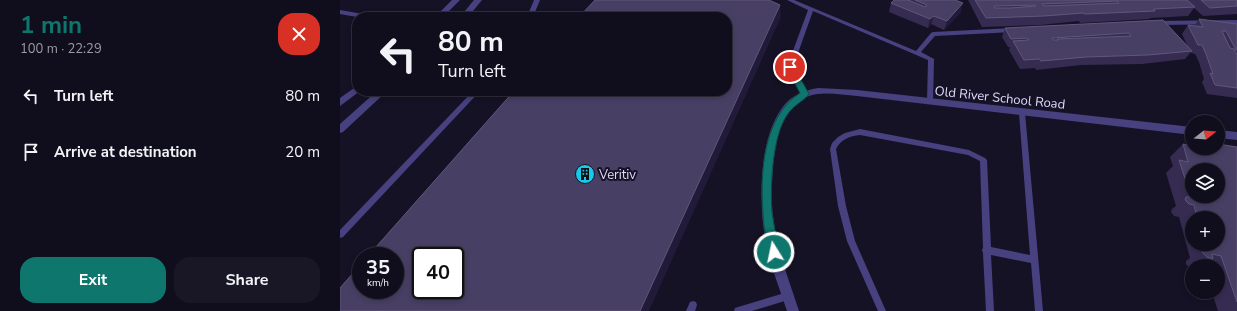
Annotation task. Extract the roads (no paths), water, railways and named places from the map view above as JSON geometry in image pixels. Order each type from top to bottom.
[{"type":"street","points":[[444,12],[456,0]]},
{"type":"street","points":[[468,12],[478,0]]},
{"type":"street","points":[[340,12],[352,14]]},
{"type":"street","name":"Old River School Road","points":[[805,94],[818,91],[834,91],[1185,130]]},
{"type":"street","points":[[340,104],[352,93]]},
{"type":"street","points":[[793,311],[774,252],[768,214],[768,172],[774,134],[782,115],[792,102],[805,94]]},
{"type":"street","points":[[340,129],[377,96]]},
{"type":"street","points":[[1225,135],[1237,136]]},
{"type":"lane","points":[[532,12],[537,0]]},
{"type":"lane","points":[[790,0],[931,59],[930,102]]},
{"type":"lane","points":[[805,94],[790,67],[810,9]]},
{"type":"lane","points":[[1151,23],[1197,21],[1209,23],[1237,22]]},
{"type":"lane","points":[[917,53],[933,34],[1018,30]]},
{"type":"lane","points":[[340,234],[472,96]]},
{"type":"lane","points":[[1022,113],[1039,311]]},
{"type":"lane","points":[[882,311],[851,241],[842,206],[833,149],[835,143],[845,136],[860,132],[969,153],[983,160],[990,311]]},
{"type":"lane","points":[[986,250],[1035,260]]},
{"type":"lane","points":[[738,311],[788,296]]},
{"type":"lane","points":[[690,311],[693,305],[694,311]]},
{"type":"place","name":"Veritiv","points":[[585,174]]}]
